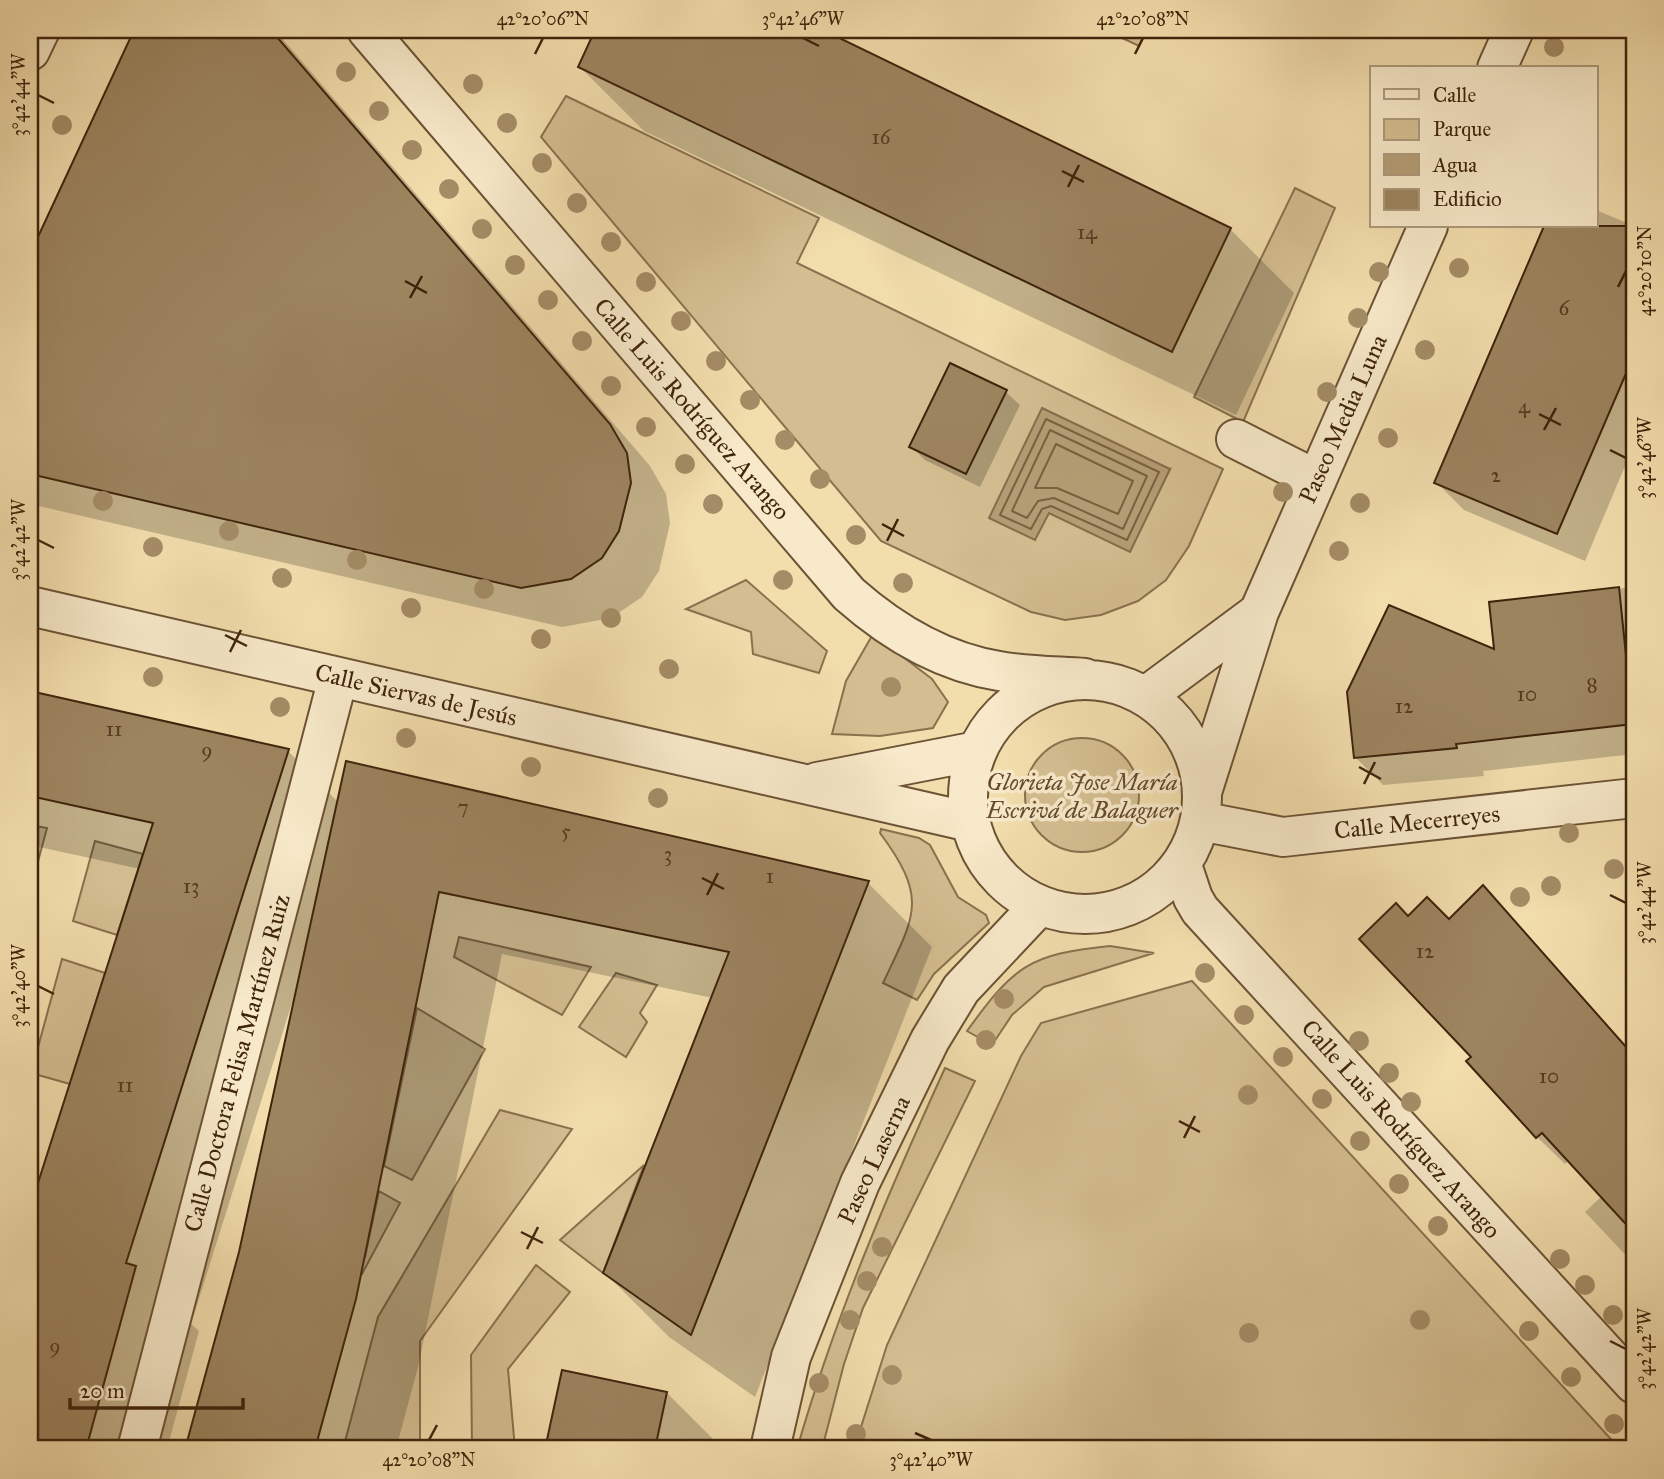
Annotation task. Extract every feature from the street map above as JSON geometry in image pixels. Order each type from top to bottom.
[{"type":"street","points":[[30,51],[40,30]]},
{"type":"street","name":"Calle Luis Rodríguez Arango","points":[[367,30],[859,602],[878,620],[931,650],[998,671],[1085,678]]},
{"type":"street","points":[[1498,66],[1514,30]]},
{"type":"street","name":"Paseo Media Luna","points":[[1201,806],[1259,612],[1427,228]]},
{"type":"street","points":[[1236,439],[1317,480]]},
{"type":"street","name":"Calle Siervas de Jesús","points":[[30,606],[970,822]]},
{"type":"street","name":"Paseo Media Luna","points":[[1146,696],[1259,612]]},
{"type":"street","name":"Calle Doctora Felisa Martínez Ruiz","points":[[136,1449],[338,677]]},
{"type":"street","points":[[1085,678],[1117,684],[1146,696],[1175,720],[1195,754],[1201,806],[1182,865],[1154,892],[1126,908],[1093,915],[1060,912],[1040,905],[1008,886],[990,868],[978,846],[970,822],[968,786],[976,751],[995,722],[1020,699],[1052,684],[1085,678]]},
{"type":"street","name":"Calle Siervas de Jesús","points":[[801,785],[976,751]]},
{"type":"street","name":"Calle Mecerreyes","points":[[1201,806],[1283,837],[1634,797]]},
{"type":"street","name":"Calle Luis Rodríguez Arango","points":[[1182,865],[1192,898],[1200,910],[1634,1384]]},
{"type":"street","name":"Paseo Laserna","points":[[770,1449],[791,1357],[860,1183],[930,1040],[961,989],[1040,905]]},
{"type":"green space","points":[[1105,30],[1147,30],[1139,46]]},
{"type":"green space","points":[[566,96],[819,218],[797,263],[1223,469],[1189,546],[1166,580],[1138,601],[1101,615],[1065,620],[1031,612],[881,541],[541,137]],"holes":[[[1170,469],[1130,551],[1048,512]]]},
{"type":"green space","points":[[1295,188],[1335,208],[1243,422],[1194,397]]},
{"type":"green space","points":[[746,580],[827,651],[819,673],[753,654],[751,632],[686,609]]},
{"type":"green space","points":[[873,634],[932,679],[948,702],[933,728],[880,736],[832,734],[846,681]]},
{"type":"green space","name":"Glorieta Jose María Escrivá de Balaguer","points":[[1082,738],[1104,742],[1122,755],[1135,773],[1139,795],[1135,817],[1122,835],[1104,848],[1082,852],[1060,848],[1042,835],[1029,817],[1025,795],[1029,773],[1042,755],[1060,742]]},
{"type":"green space","points":[[30,825],[47,828],[30,891]]},
{"type":"green space","points":[[881,829],[919,838],[930,845],[958,897],[986,915],[989,923],[934,974],[917,1000],[883,983],[903,940],[912,907],[906,875],[880,833]]},
{"type":"green space","points":[[95,841],[143,854],[117,935],[73,921]]},
{"type":"green space","points":[[459,937],[591,967],[562,1015],[454,957]]},
{"type":"green space","points":[[1110,946],[1154,953],[1044,987],[1012,1015],[992,1045],[967,1031],[998,991],[1026,967],[1060,954]]},
{"type":"green space","points":[[62,959],[105,973],[70,1084],[31,1073]]},
{"type":"green space","points":[[616,973],[657,985],[640,1013],[647,1022],[626,1057],[579,1027]]},
{"type":"green space","points":[[1192,981],[1620,1449],[854,1449],[887,1345],[1021,1056],[1041,1023]]},
{"type":"green space","points":[[417,1008],[485,1049],[412,1180],[384,1166]]},
{"type":"green space","points":[[945,1068],[975,1081],[863,1308],[844,1364],[822,1449],[797,1449],[845,1303]]},
{"type":"green space","points":[[500,1110],[572,1129],[420,1341],[420,1449],[343,1449],[378,1317]]},
{"type":"green space","points":[[644,1165],[603,1273],[560,1240]]},
{"type":"green space","points":[[379,1191],[400,1203],[362,1274],[244,1249],[243,1233],[365,1257]]},
{"type":"green space","points":[[536,1265],[570,1292],[508,1369],[515,1449],[472,1449],[471,1355]]},
{"type":"water","points":[[1042,408],[1170,469],[1130,552],[1049,513],[1035,540],[989,518]]},
{"type":"building","points":[[134,30],[271,30],[610,424],[627,453],[631,483],[619,531],[602,558],[571,579],[521,588],[30,474],[30,254]]},
{"type":"building","points":[[595,30],[823,30],[1231,228],[1172,352],[578,67]]},
{"type":"building","points":[[1634,226],[1634,355],[1557,534],[1434,483],[1543,228]]},
{"type":"building","points":[[950,363],[1007,390],[966,474],[909,447]]},
{"type":"building","points":[[1619,587],[1633,724],[1456,744],[1457,748],[1354,758],[1347,692],[1389,605],[1494,649],[1489,602]]},
{"type":"building","points":[[30,691],[289,749],[126,1263],[136,1266],[86,1449],[30,1449],[30,1208],[153,823],[30,796]]},
{"type":"building","points":[[346,761],[869,881],[691,1335],[603,1273],[729,952],[439,892],[356,1299],[315,1449],[185,1449],[239,1252]]},
{"type":"building","points":[[1483,885],[1634,1056],[1634,1233],[1542,1133],[1536,1138],[1466,1061],[1471,1057],[1359,939],[1396,903],[1408,916],[1427,897],[1449,919]]},
{"type":"building","points":[[562,1370],[667,1392],[655,1449],[545,1449]]}]
